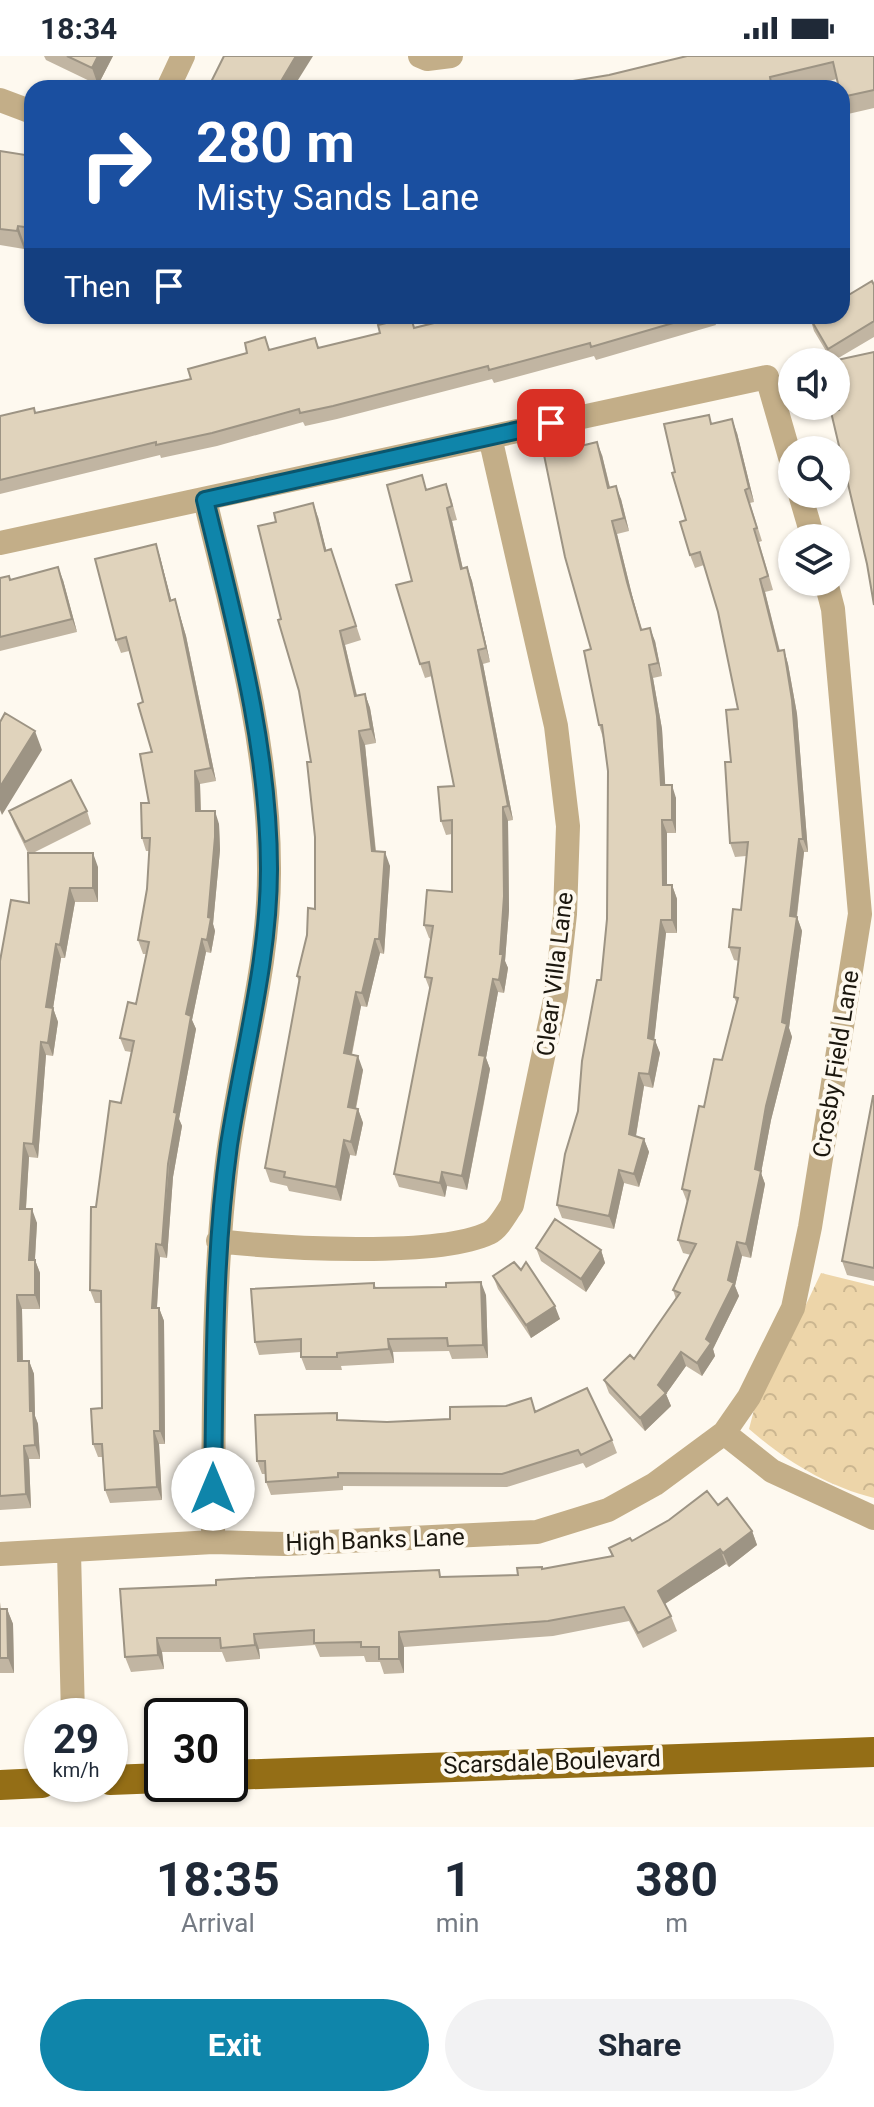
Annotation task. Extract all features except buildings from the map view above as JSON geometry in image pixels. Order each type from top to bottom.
[{"type":"main road","name":"Scarsdale Boulevard","points":[[248,1774],[874,1752]]},
{"type":"main road","points":[[0,1785],[24,1784]]},
{"type":"street","points":[[172,80],[183,56]]},
{"type":"street","points":[[420,56],[427,59],[451,56]]},
{"type":"street","points":[[0,100],[24,109]]},
{"type":"street","points":[[0,543],[767,377],[784,436]]},
{"type":"street","name":"Clear Villa Lane","points":[[218,1241],[272,1247],[460,1244],[492,1232],[512,1205],[556,995],[565,914],[568,826],[556,726],[490,437]]},
{"type":"street","points":[[205,500],[237,633],[258,746],[266,797],[269,871],[218,1241],[212,1384],[213,1542]]},
{"type":"street","name":"Crosby Field Lane","points":[[724,1433],[749,1397],[793,1308],[810,1227],[860,914],[830,596]]},
{"type":"street","points":[[724,1433],[772,1471],[874,1518]]},
{"type":"street","name":"High Banks Lane","points":[[0,1554],[213,1542],[285,1544],[537,1532],[608,1510],[655,1484],[724,1433]]},
{"type":"street","points":[[69,1552],[73,1698]]},
{"type":"green space","points":[[821,1273],[874,1286],[874,1498],[839,1487],[807,1471],[749,1429],[766,1364],[801,1315]]},
{"type":"route","points":[[213,1489],[212,1384],[218,1241],[229,1144],[261,951],[269,871],[266,797],[260,760],[237,633],[205,500],[551,423]]}]
